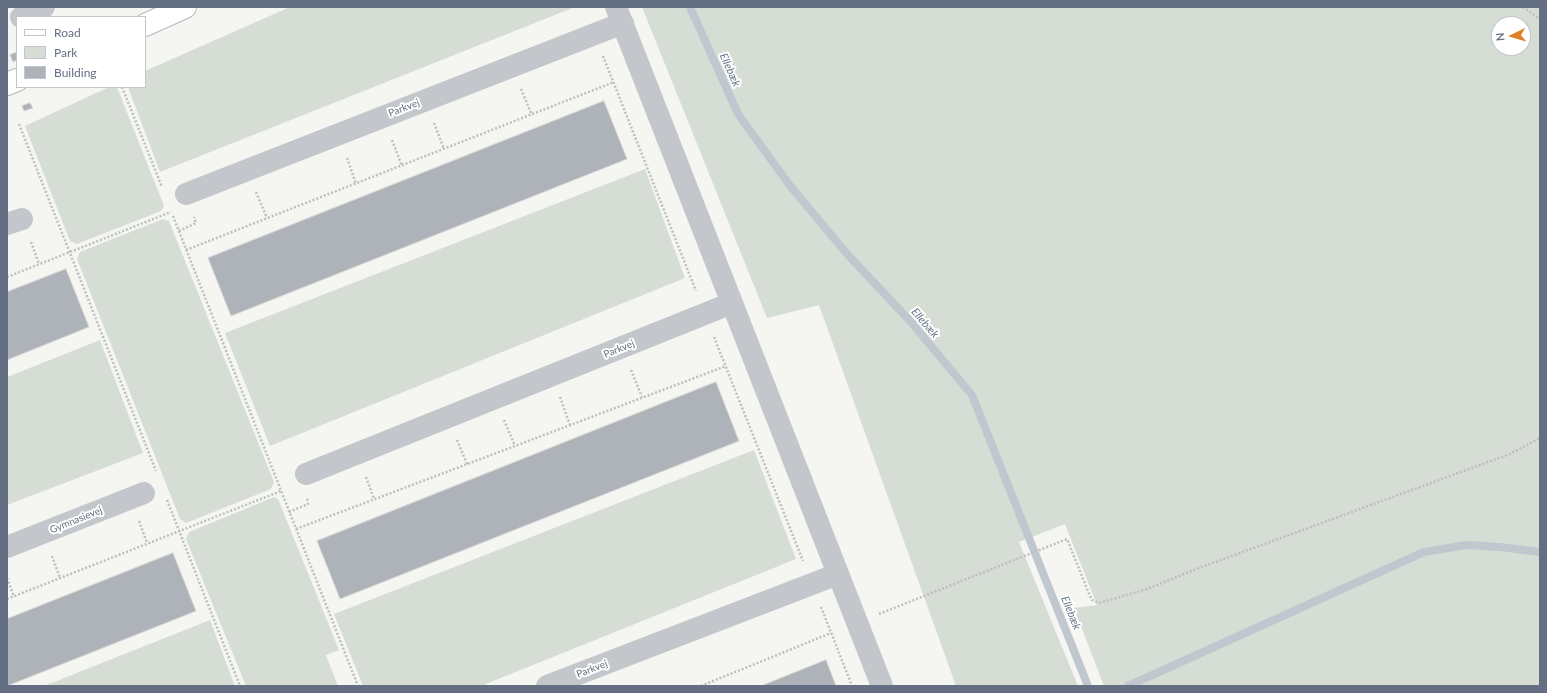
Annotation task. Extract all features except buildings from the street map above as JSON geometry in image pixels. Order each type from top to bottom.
[{"type":"street","points":[[23,16],[44,7]]},
{"type":"street","points":[[146,25],[185,7]]},
{"type":"street","name":"Parkvej","points":[[186,194],[594,34],[620,15],[882,686]]},
{"type":"street","name":"Parkvej","points":[[306,474],[732,303]]},
{"type":"street","name":"Gymnasievej","points":[[7,548],[155,494]]},
{"type":"street","name":"Parkvej","points":[[547,686],[838,574]]},
{"type":"path","points":[[1523,7],[1540,19]]},
{"type":"path","points":[[594,34],[852,686]]},
{"type":"path","points":[[186,250],[614,82]]},
{"type":"path","points":[[122,88],[162,189]]},
{"type":"path","points":[[19,124],[156,472]]},
{"type":"path","points":[[7,277],[171,211],[358,686]]},
{"type":"path","points":[[622,347],[642,397]]},
{"type":"path","points":[[296,529],[726,366]]},
{"type":"path","points":[[857,623],[1067,539],[1092,600],[1099,603],[1147,589],[1200,568],[1503,457],[1540,438]]},
{"type":"path","points":[[7,600],[282,491]]},
{"type":"path","points":[[155,494],[179,531],[240,686]]},
{"type":"path","points":[[7,578],[14,597]]},
{"type":"path","points":[[700,686],[831,633]]},
{"type":"green space","points":[[290,7],[575,7],[160,172],[128,88],[146,88],[146,71]]},
{"type":"green space","points":[[642,7],[1540,7],[1540,686],[1104,686],[1074,608],[1097,605],[1065,524],[1019,542],[1078,686],[956,686],[819,305],[767,318]]},
{"type":"green space","points":[[107,88],[117,88],[164,206],[161,211],[77,244],[70,241],[25,126]]},
{"type":"green space","points":[[645,169],[685,278],[270,446],[225,333]]},
{"type":"green space","points":[[163,219],[169,221],[274,482],[271,489],[186,523],[180,519],[77,259],[80,252]]},
{"type":"green space","points":[[100,340],[143,453],[7,505],[7,377]]},
{"type":"green space","points":[[754,450],[796,559],[481,686],[363,686],[334,614]]},
{"type":"green space","points":[[274,497],[278,499],[339,650],[326,655],[338,686],[246,686],[186,539],[189,532]]},
{"type":"green space","points":[[210,620],[235,686],[44,686]]},
{"type":"waterway","name":"Ellebæk","points":[[690,7],[738,114],[791,187],[849,256],[910,321],[972,395],[1088,686]]},
{"type":"waterway","points":[[1128,686],[1424,552],[1467,545],[1540,552]]}]
